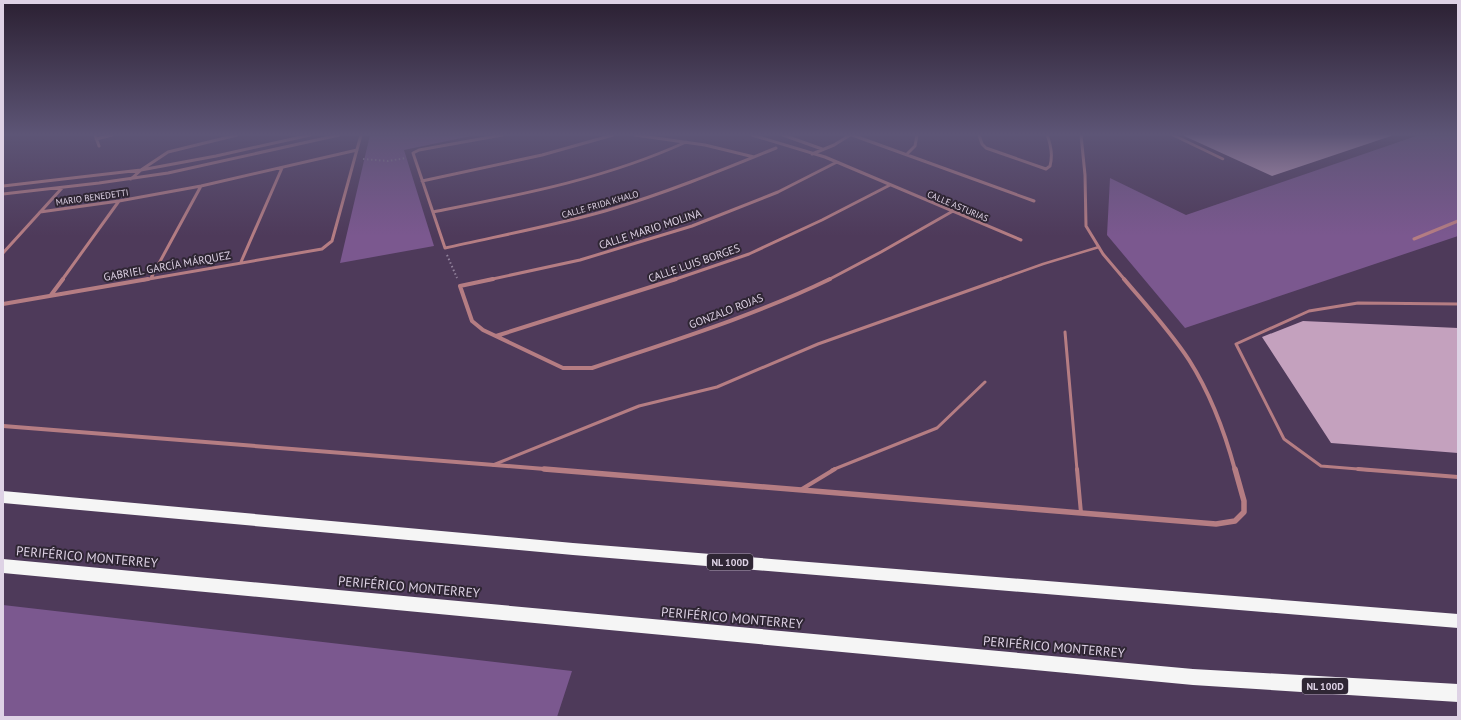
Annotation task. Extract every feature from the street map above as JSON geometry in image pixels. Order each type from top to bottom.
[{"type":"highway","name":"NL 100D","points":[[3,497],[581,550],[1458,622]]},
{"type":"highway","name":"PERIFÉRICO MONTERREY","points":[[3,566],[1193,677],[1458,694]]},
{"type":"street","points":[[3,186],[149,169]]},
{"type":"street","points":[[3,194],[131,179],[192,169]]},
{"type":"street","name":"MARIO BENEDETTI","points":[[40,212],[119,201],[201,186],[279,169]]},
{"type":"street","points":[[241,262],[282,169]]},
{"type":"street","name":"GABRIEL GARCÍA MÁRQUEZ","points":[[3,304],[241,262],[315,251],[327,246],[332,241],[351,169]]},
{"type":"street","points":[[418,169],[445,248]]},
{"type":"street","points":[[422,181],[480,169]]},
{"type":"street","points":[[433,212],[526,193],[617,169]]},
{"type":"street","name":"CALLE FRIDA KHALO","points":[[445,248],[551,225],[628,204],[726,169]]},
{"type":"street","name":"CALLE MARIO MOLINA","points":[[460,286],[580,260],[692,226],[778,192],[824,169]]},
{"type":"street","name":"CALLE ASTURIAS","points":[[852,169],[1021,240]]},
{"type":"street","points":[[947,169],[1034,201]]},
{"type":"street","points":[[3,426],[134,438],[800,490],[1081,515],[1216,524],[1236,521],[1244,512],[1244,501],[1231,455],[1209,399],[1189,361],[1167,331],[1099,247],[1086,226],[1084,169]]},
{"type":"street","points":[[131,179],[141,170]]},
{"type":"street","name":"CALLE LUIS BORGES","points":[[496,336],[692,274],[748,254],[822,220],[890,185]]},
{"type":"street","points":[[151,278],[201,186]]},
{"type":"street","points":[[3,253],[62,188]]},
{"type":"street","points":[[51,296],[119,201]]},
{"type":"street","name":"GONZALO ROJAS","points":[[460,286],[472,321],[483,330],[563,368],[579,370],[592,368],[728,322],[807,289],[878,254],[953,211]]},
{"type":"street","points":[[1414,239],[1458,221]]},
{"type":"lane","points":[[491,465],[639,406],[717,387],[818,344],[1043,264],[1099,247]]},
{"type":"lane","points":[[1458,304],[1358,303],[1309,311],[1236,344],[1284,439],[1321,466],[1458,477]]},
{"type":"lane","points":[[1066,332],[1081,515]]},
{"type":"lane","points":[[800,490],[832,470],[936,428],[985,382]]},
{"type":"path","points":[[445,248],[460,286]]},
{"type":"shaded area","points":[[362,169],[410,169],[434,246],[340,263]]},
{"type":"shaded area","points":[[1321,169],[1458,169],[1458,236],[1185,328],[1107,235],[1110,178],[1186,215]]},
{"type":"shaded area","points":[[3,605],[572,671],[557,717],[3,717]]},
{"type":"building","points":[[1256,169],[1294,169],[1272,176]]},
{"type":"building","points":[[1303,321],[1458,328],[1458,453],[1331,443],[1262,337]]}]
